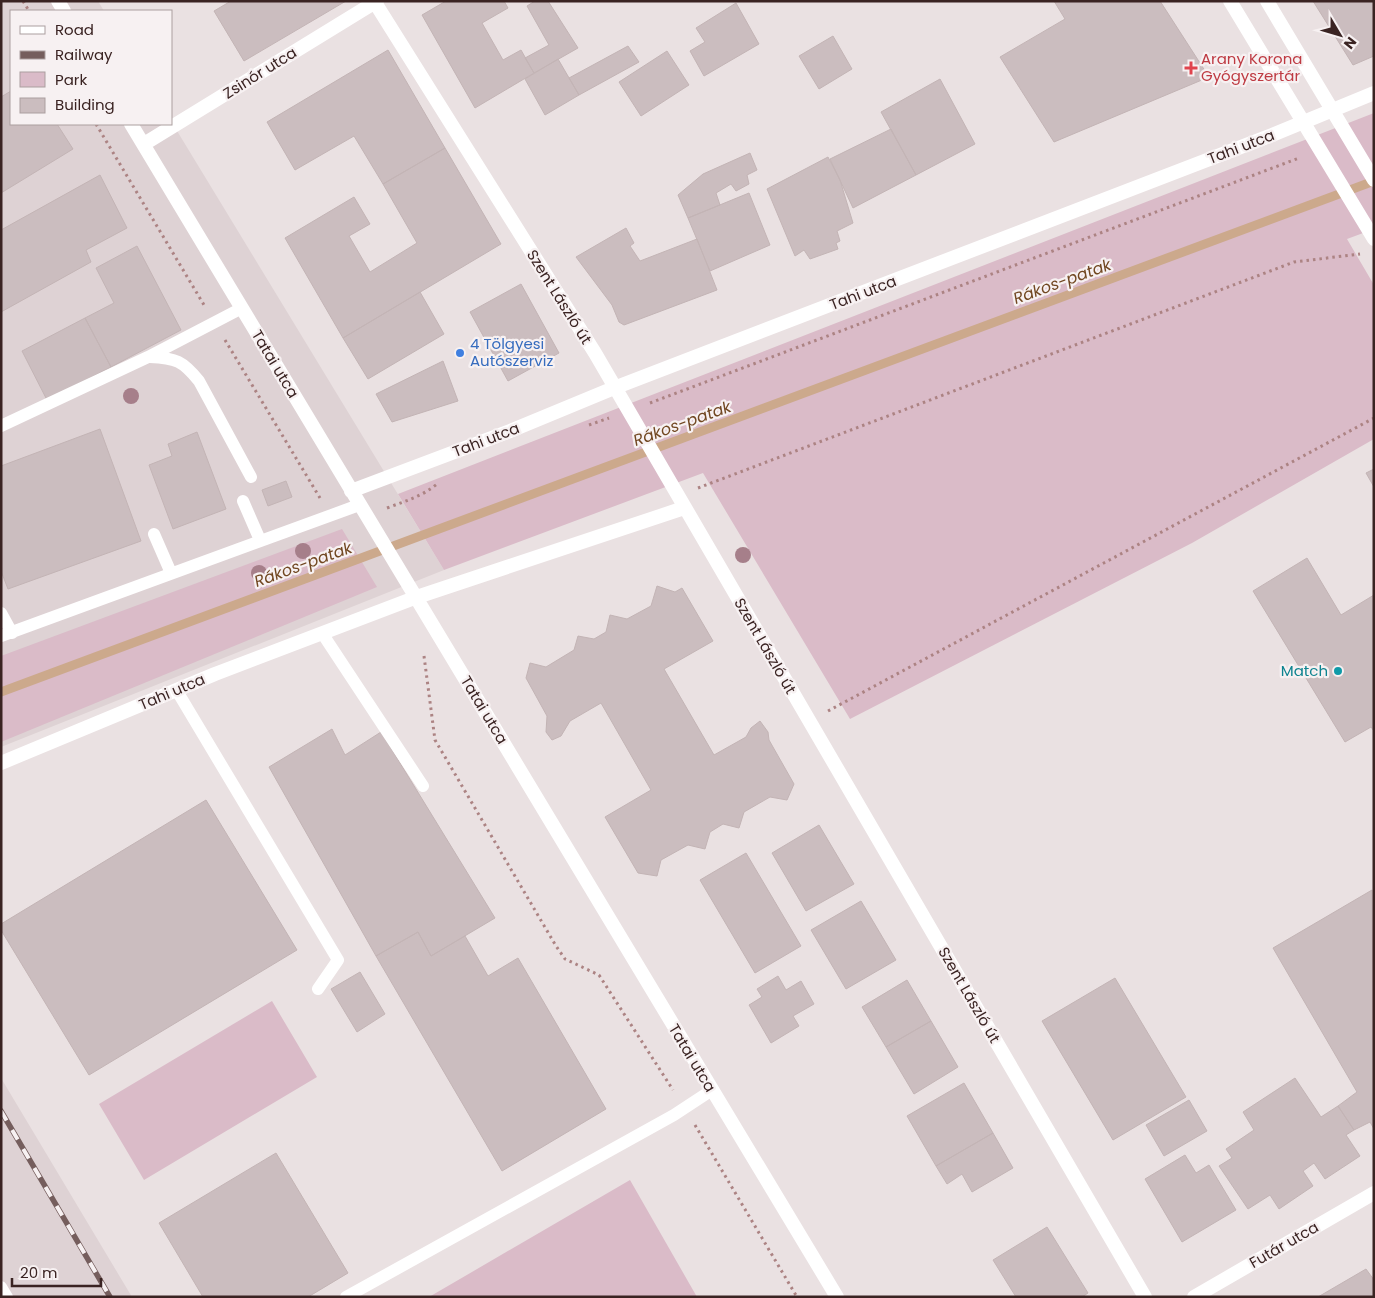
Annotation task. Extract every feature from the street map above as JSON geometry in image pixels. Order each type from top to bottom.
[{"type":"street","points":[[1230,1],[1374,239]]},
{"type":"street","points":[[1267,1],[1331,111],[1374,180]]},
{"type":"street","name":"Zsinór utca","points":[[144,144],[375,2]]},
{"type":"street","name":"Szent László út","points":[[375,2],[628,411],[1145,1297]]},
{"type":"street","name":"Tahi utca","points":[[351,492],[510,432],[614,388],[1304,122],[1374,93]]},
{"type":"street","name":"Tatai utca","points":[[132,125],[837,1297]]},
{"type":"street","name":"Tahi utca","points":[[1,763],[322,633],[417,597],[684,508]]},
{"type":"street","name":"Futár utca","points":[[1194,1297],[1374,1193]]},
{"type":"lane","points":[[1,426],[148,358],[242,308]]},
{"type":"lane","points":[[148,358],[178,360],[188,367],[199,381],[251,477]]},
{"type":"lane","points":[[244,502],[260,540]]},
{"type":"lane","points":[[1,613],[7,635],[260,540],[363,511]]},
{"type":"lane","points":[[154,534],[171,573]]},
{"type":"lane","points":[[322,633],[423,786]]},
{"type":"lane","points":[[177,691],[338,960],[318,989]]},
{"type":"lane","points":[[346,1297],[465,1233],[684,1108],[712,1090]]},
{"type":"lane","points":[[1,1287],[7,1297]]},
{"type":"path","points":[[582,428],[1321,149]]},
{"type":"path","points":[[677,496],[1294,262],[1360,254]]},
{"type":"path","points":[[809,722],[1374,418]]},
{"type":"path","points":[[363,511],[411,501],[439,483]]},
{"type":"path","points":[[424,654],[435,740],[556,946],[565,959],[599,975],[684,1108],[797,1297]]},
{"type":"shaded area","points":[[1,1],[98,1],[103,10],[10,10],[10,125],[172,125],[172,123],[444,570],[1,747]]},
{"type":"shaded area","points":[[1,1078],[132,1297],[1,1297]]},
{"type":"green space","points":[[1374,113],[1374,229],[1347,239],[1374,285],[1374,439],[1192,543],[850,719],[703,473],[444,570],[398,494]]},
{"type":"green space","points":[[342,529],[377,587],[1,742],[1,656]]},
{"type":"green space","points":[[272,1001],[317,1077],[144,1180],[99,1104]]},
{"type":"green space","points":[[630,1180],[697,1297],[429,1297]]},
{"type":"building","points":[[231,1],[346,1],[244,61],[214,11]]},
{"type":"building","points":[[446,1],[504,1],[508,8],[482,23],[503,60],[521,50],[534,73],[475,108],[422,15]]},
{"type":"building","points":[[535,1],[548,1],[578,48],[534,73],[525,58],[549,45],[527,6]]},
{"type":"building","points":[[1054,1],[1160,1],[1209,77],[1054,142],[1000,57],[1065,19]]},
{"type":"building","points":[[1313,1],[1374,1],[1374,56],[1353,65]]},
{"type":"building","points":[[736,3],[759,44],[704,76],[690,51],[705,42],[696,28]]},
{"type":"building","points":[[833,36],[852,69],[819,89],[799,56]]},
{"type":"building","points":[[628,46],[639,62],[579,95],[569,78]]},
{"type":"building","points":[[388,50],[445,148],[383,184],[354,136],[295,170],[267,122]]},
{"type":"building","points":[[667,51],[689,85],[641,116],[619,82]]},
{"type":"building","points":[[558,59],[579,95],[545,115],[525,79]]},
{"type":"building","points":[[940,79],[975,144],[916,175],[881,112]]},
{"type":"building","points":[[10,92],[10,125],[58,125],[73,149],[1,193],[1,97]]},
{"type":"building","points":[[891,129],[916,175],[853,208],[830,159]]},
{"type":"building","points":[[445,148],[501,244],[343,338],[285,238],[354,197],[370,224],[349,236],[370,272],[417,243],[383,184]]},
{"type":"building","points":[[750,153],[757,170],[747,175],[749,184],[736,191],[731,184],[716,193],[720,205],[688,218],[678,195],[703,174]]},
{"type":"building","points":[[828,157],[840,180],[853,223],[837,231],[840,241],[836,243],[838,249],[810,259],[804,250],[795,256],[767,189]]},
{"type":"building","points":[[100,175],[127,228],[86,250],[91,262],[1,312],[1,230]]},
{"type":"building","points":[[749,193],[770,245],[710,271],[688,218]]},
{"type":"building","points":[[626,228],[634,243],[630,246],[640,261],[697,239],[717,290],[624,325],[619,322],[612,305],[576,257]]},
{"type":"building","points":[[137,246],[181,330],[111,367],[85,318],[114,303],[96,268]]},
{"type":"building","points":[[521,284],[559,353],[508,381],[470,312]]},
{"type":"building","points":[[420,292],[444,334],[368,379],[343,338]]},
{"type":"building","points":[[85,318],[111,367],[47,400],[22,351]]},
{"type":"building","points":[[443,361],[458,401],[392,422],[376,394]]},
{"type":"building","points":[[100,429],[141,541],[8,589],[1,571],[1,466]]},
{"type":"building","points":[[197,432],[226,509],[173,529],[149,465],[172,456],[168,444]]},
{"type":"building","points":[[1374,469],[1374,487],[1366,473]]},
{"type":"building","points":[[286,481],[292,497],[268,506],[262,490]]},
{"type":"building","name":"Match","points":[[1307,558],[1341,615],[1374,595],[1374,731],[1371,727],[1345,742],[1253,591]]},
{"type":"building","points":[[657,586],[675,592],[682,588],[713,641],[664,669],[714,755],[746,737],[751,728],[760,721],[768,732],[769,740],[794,784],[787,800],[770,797],[744,812],[739,828],[723,824],[710,832],[705,849],[688,845],[661,860],[657,876],[638,873],[605,817],[651,790],[601,703],[570,721],[561,736],[552,740],[546,732],[547,716],[526,678],[530,663],[546,667],[574,650],[578,636],[594,639],[606,632],[610,615],[627,619],[651,606]]},
{"type":"building","points":[[332,729],[345,755],[381,732],[495,918],[431,956],[418,932],[376,956],[269,767]]},
{"type":"building","points":[[206,800],[297,950],[89,1075],[1,930],[1,924]]},
{"type":"building","points":[[819,825],[854,884],[806,911],[772,853]]},
{"type":"building","points":[[746,853],[801,946],[755,973],[700,880]]},
{"type":"building","points":[[1372,890],[1374,1129],[1370,1122],[1354,1130],[1338,1106],[1357,1092],[1273,948]]},
{"type":"building","points":[[861,901],[896,960],[846,989],[811,930]]},
{"type":"building","points":[[418,932],[431,956],[465,936],[488,976],[518,958],[606,1109],[502,1171],[376,956]]},
{"type":"building","points":[[360,972],[385,1014],[357,1032],[331,989]]},
{"type":"building","points":[[778,976],[786,990],[801,981],[814,1004],[793,1016],[799,1026],[771,1043],[749,1005],[762,997],[757,989]]},
{"type":"building","points":[[1115,978],[1186,1097],[1113,1140],[1042,1021]]},
{"type":"building","points":[[907,980],[931,1021],[886,1047],[862,1007]]},
{"type":"building","points":[[931,1021],[958,1067],[914,1094],[886,1047]]},
{"type":"building","points":[[1295,1078],[1321,1117],[1338,1106],[1354,1130],[1346,1135],[1360,1156],[1325,1179],[1314,1163],[1303,1171],[1313,1186],[1279,1209],[1270,1195],[1248,1209],[1219,1166],[1232,1158],[1226,1149],[1254,1130],[1243,1112]]},
{"type":"building","points":[[964,1083],[993,1133],[936,1166],[907,1116]]},
{"type":"building","points":[[1189,1100],[1207,1131],[1164,1156],[1146,1125]]},
{"type":"building","points":[[993,1133],[1013,1168],[972,1192],[962,1174],[947,1184],[936,1166]]},
{"type":"building","points":[[276,1153],[348,1273],[308,1297],[203,1297],[159,1223]]},
{"type":"building","points":[[1185,1155],[1196,1173],[1209,1165],[1236,1210],[1182,1242],[1145,1179]]},
{"type":"building","points":[[1047,1227],[1088,1293],[1082,1297],[1016,1297],[993,1260]]},
{"type":"building","points":[[1366,1269],[1374,1280],[1374,1297],[1318,1297]]},
{"type":"waterway","name":"Rákos-patak","points":[[1,692],[1374,181]]},
{"type":"railway","points":[[1,1111],[110,1297]]},
{"type":"place","name":"Arany Korona Gyógyszertár","points":[[1191,68]]},
{"type":"place","name":"4 Tölgyesi Autószerviz","points":[[460,353]]},
{"type":"place","name":"Match","points":[[1338,671]]}]
